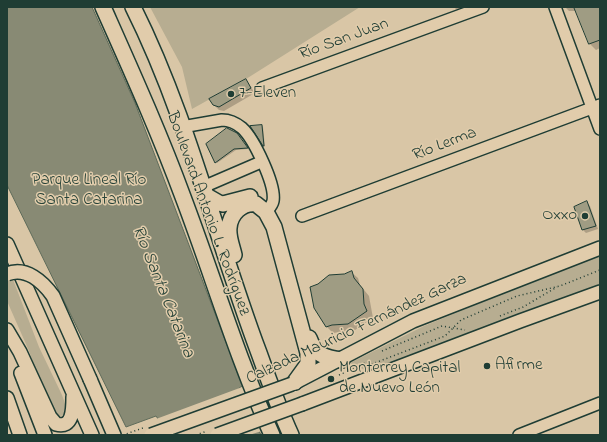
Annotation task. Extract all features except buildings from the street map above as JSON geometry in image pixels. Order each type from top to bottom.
[{"type":"highway","name":"Boulevard Antonio L. Rodríguez","points":[[103,7],[145,100],[172,170],[244,370],[272,435]]},
{"type":"highway","name":"Boulevard Antonio L. Rodríguez","points":[[133,7],[159,64],[204,191],[245,317],[291,435]]},
{"type":"highway","points":[[204,191],[219,204],[227,204],[248,197],[262,200],[280,223],[304,324],[313,348],[324,357],[342,360]]},
{"type":"highway","points":[[245,317],[241,282],[230,238],[229,227],[232,216],[244,205],[256,204],[269,209]]},
{"type":"highway","points":[[269,209],[308,354],[308,364],[294,383]]},
{"type":"main road","points":[[7,244],[92,435]]},
{"type":"main road","name":"Calzada Mauricio Fernández Garza","points":[[151,435],[294,383],[342,360],[413,321],[600,248]]},
{"type":"main road","points":[[7,274],[20,272],[33,276],[47,288],[53,296],[114,435]]},
{"type":"main road","points":[[217,435],[513,323],[600,292]]},
{"type":"main road","points":[[7,330],[20,352],[50,418],[56,424],[62,425],[70,420],[72,414],[73,394]]},
{"type":"main road","points":[[7,335],[44,435]]},
{"type":"main road","points":[[7,398],[20,435]]},
{"type":"street","name":"Río San Juan","points":[[262,88],[483,7]]},
{"type":"street","points":[[555,7],[596,106],[600,129]]},
{"type":"street","name":"Río Lerma","points":[[302,216],[596,106]]},
{"type":"street","points":[[182,127],[228,120],[242,128],[261,162],[272,187],[273,196],[269,209]]},
{"type":"street","points":[[204,191],[261,162]]},
{"type":"street","points":[[519,435],[600,403]]},
{"type":"path","points":[[494,318],[523,307],[560,286],[600,270]]},
{"type":"path","points":[[339,375],[365,363],[372,364],[445,336],[461,320],[517,296],[560,286]]},
{"type":"path","points":[[376,353],[442,326],[464,330]]},
{"type":"path","points":[[365,363],[368,356]]},
{"type":"path","points":[[362,358],[366,366]]},
{"type":"shaded area","points":[[150,7],[360,7],[246,79],[192,109],[182,67]]},
{"type":"shaded area","points":[[600,254],[600,286],[367,371],[350,363],[424,326]]},
{"type":"shaded area","points":[[7,264],[39,347],[62,395],[68,412],[62,416],[52,414],[29,351],[7,301]]},
{"type":"water","name":"Río Santa Catarina","points":[[7,7],[92,7],[135,103],[243,386],[239,388],[261,435],[169,435],[156,416],[126,427],[7,185]]},
{"type":"pier","points":[[245,386],[241,389],[262,431],[249,435],[167,435],[156,419]]},
{"type":"place","name":"7-Eleven","points":[[231,94]]},
{"type":"place","name":"Oxxo","points":[[585,216]]},
{"type":"place","name":"Afirme","points":[[487,366]]},
{"type":"place","name":"Monterrey Capital de Nuevo León","points":[[331,379]]},
{"type":"park label","name":"Parque Lineal Río Santa Catarina","points":[[89,191]]}]
